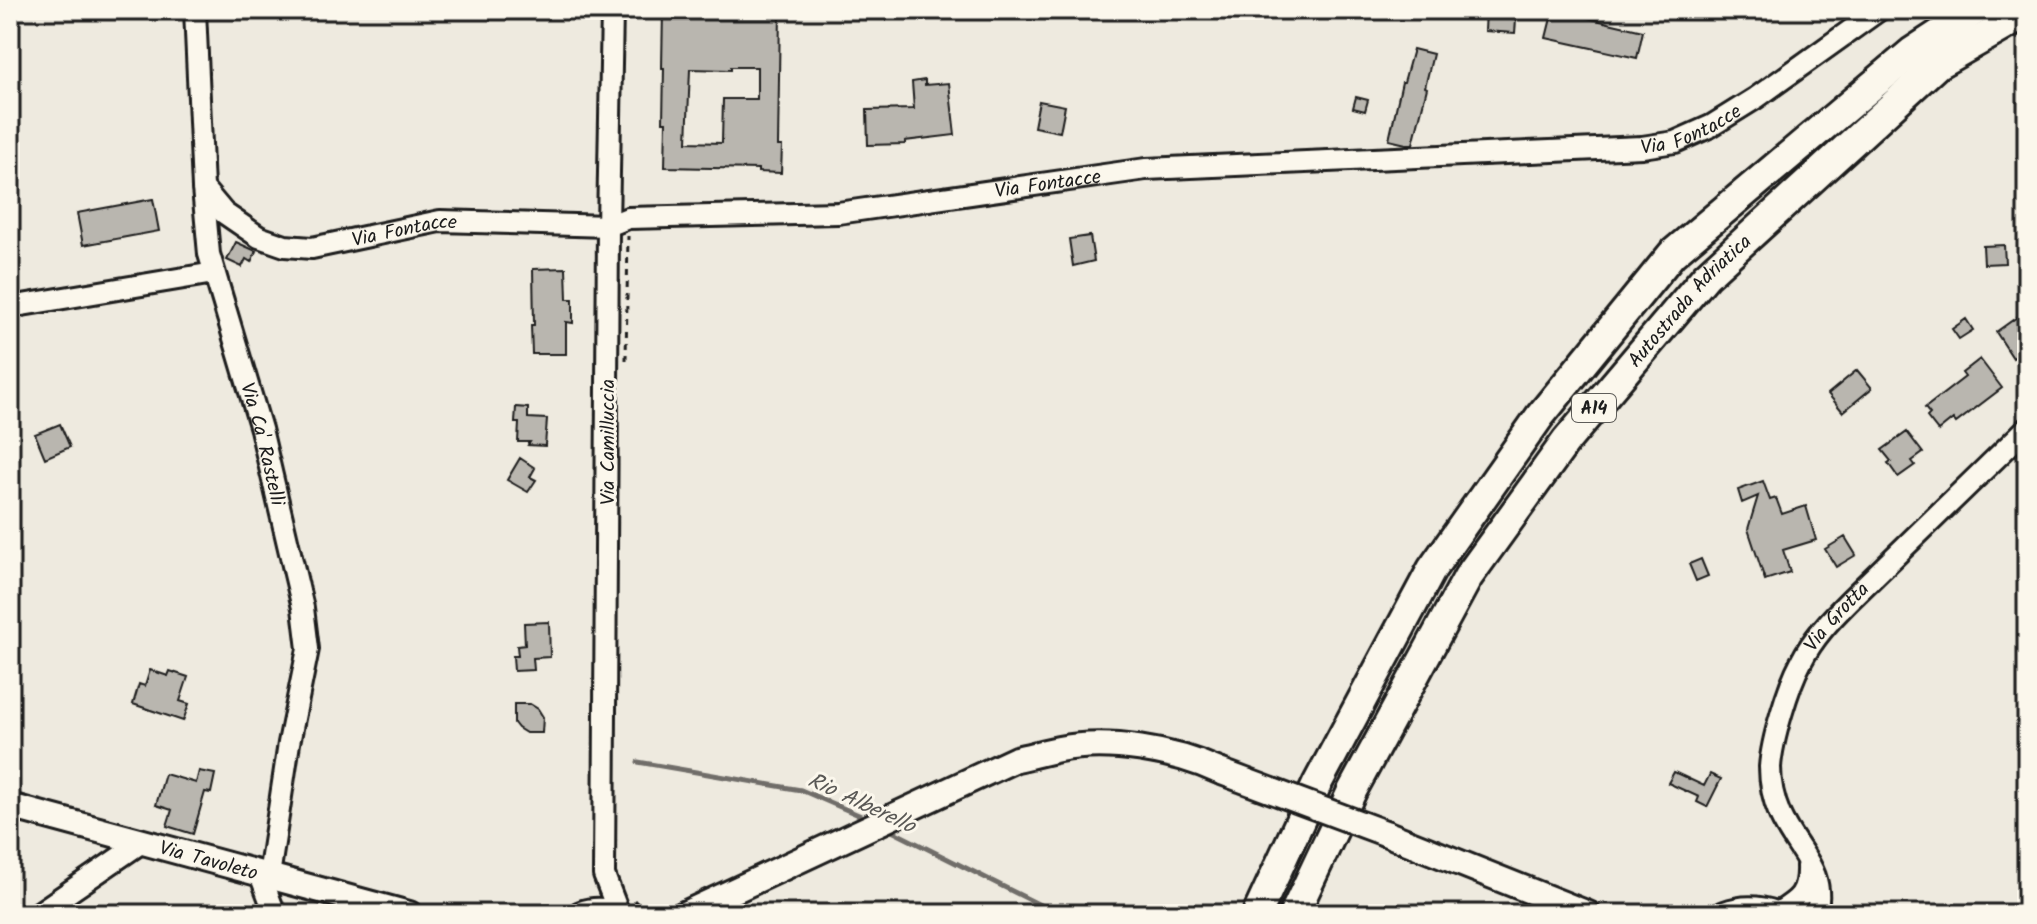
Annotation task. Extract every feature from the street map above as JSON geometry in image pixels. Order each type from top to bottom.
[{"type":"highway","name":"Autostrada Adriatica","points":[[1257,914],[1317,784],[1432,569],[1540,416],[1672,254],[1912,52],[1976,10]]},
{"type":"highway","name":"Autostrada Adriatica","points":[[1294,914],[1352,791],[1468,577],[1567,440],[1706,276],[1938,64],[2027,13]]},
{"type":"main road","points":[[684,914],[1016,759],[1062,748],[1106,746],[1162,752],[1201,763],[1588,914]]},
{"type":"main road","name":"Via Tavoleto","points":[[10,806],[409,914]]},
{"type":"main road","points":[[1725,914],[1754,908],[1776,914]]},
{"type":"main road","points":[[583,913],[596,910],[618,914]]},
{"type":"street","name":"Via Ca' Rastelli","points":[[195,10],[209,254],[261,429],[303,608],[308,649],[264,875]]},
{"type":"street","name":"Via Camilluccia","points":[[612,10],[604,875],[618,914]]},
{"type":"street","name":"Via Fontacce","points":[[203,188],[224,213],[259,237],[285,246],[312,248],[440,221],[608,226],[628,218],[838,213],[1146,169],[1642,147],[1675,142],[1711,126],[1756,98],[1879,10]]},
{"type":"street","points":[[10,307],[214,273]]},
{"type":"street","name":"Via Grotta","points":[[1816,914],[1818,882],[1779,814],[1770,767],[1779,719],[1800,663],[1821,629],[2027,428]]},
{"type":"street","points":[[37,914],[142,842]]},
{"type":"street","points":[[1776,914],[1797,900],[1806,888],[1807,859]]},
{"type":"street","points":[[264,875],[275,914]]},
{"type":"street","name":"Via Camilluccia","points":[[583,913],[604,875]]},
{"type":"building","points":[[663,10],[780,10],[778,146],[782,146],[781,173],[758,172],[758,169],[665,167]],"holes":[[[757,67],[757,99],[723,99],[722,143],[687,142],[690,69]]]},
{"type":"building","points":[[1486,10],[1512,10],[1512,19],[1516,20],[1515,33],[1485,31]]},
{"type":"building","points":[[1553,10],[1643,31],[1637,58],[1546,38]]},
{"type":"building","points":[[1413,49],[1433,54],[1413,144],[1406,144],[1389,140]]},
{"type":"building","points":[[925,80],[925,85],[949,83],[955,135],[905,141],[905,144],[868,145],[867,110],[914,109],[912,82]]},
{"type":"building","points":[[1356,97],[1368,100],[1365,111],[1353,108]]},
{"type":"building","points":[[1039,101],[1065,106],[1060,132],[1034,127]]},
{"type":"building","points":[[153,199],[159,231],[83,245],[77,213]]},
{"type":"building","points":[[1090,236],[1094,261],[1073,266],[1069,239]]},
{"type":"building","points":[[236,242],[256,251],[251,262],[246,259],[242,267],[227,260]]},
{"type":"building","points":[[2004,245],[2005,263],[1984,264],[1983,246]]},
{"type":"building","points":[[566,268],[567,299],[573,299],[573,323],[566,322],[566,354],[532,354],[533,269]]},
{"type":"building","points":[[2020,315],[2027,325],[2027,348],[2013,358],[1996,332]]},
{"type":"building","points":[[1966,319],[1973,330],[1959,339],[1952,329]]},
{"type":"building","points":[[1980,359],[2002,388],[1956,423],[1953,419],[1938,431],[1927,417],[1930,414],[1925,408],[1965,377],[1962,373]]},
{"type":"building","points":[[1857,370],[1872,388],[1843,412],[1828,394]]},
{"type":"building","points":[[516,407],[528,408],[528,418],[547,419],[545,446],[518,442]]},
{"type":"building","points":[[60,424],[70,447],[45,458],[35,434]]},
{"type":"building","points":[[1907,432],[1923,453],[1912,461],[1915,465],[1898,477],[1882,450]]},
{"type":"building","points":[[520,458],[535,468],[530,477],[536,480],[528,492],[507,480]]},
{"type":"building","points":[[1763,481],[1770,500],[1776,498],[1782,514],[1806,506],[1816,540],[1783,550],[1790,572],[1765,580],[1748,529],[1758,496],[1742,503],[1738,490]]},
{"type":"building","points":[[1845,537],[1856,555],[1836,567],[1825,549]]},
{"type":"building","points":[[1701,559],[1708,576],[1696,581],[1689,564]]},
{"type":"building","points":[[549,622],[550,657],[533,658],[534,670],[514,671],[513,656],[518,656],[517,646],[525,645],[524,623]]},
{"type":"building","points":[[150,670],[168,676],[170,671],[188,677],[180,701],[189,704],[183,721],[133,704],[139,684],[145,686]]},
{"type":"building","points":[[514,704],[530,704],[538,709],[543,717],[542,733],[526,733],[518,728],[514,723]]},
{"type":"building","points":[[199,771],[215,774],[211,793],[205,792],[193,834],[167,826],[172,810],[156,805],[165,774],[196,783]]},
{"type":"building","points":[[1674,772],[1704,786],[1710,774],[1721,779],[1707,807],[1697,802],[1699,797],[1668,783]]},
{"type":"waterway","name":"Rio Alberello","points":[[638,762],[801,790],[868,819]]},
{"type":"waterway","name":"Rio Alberello","points":[[888,829],[1058,914]]}]
